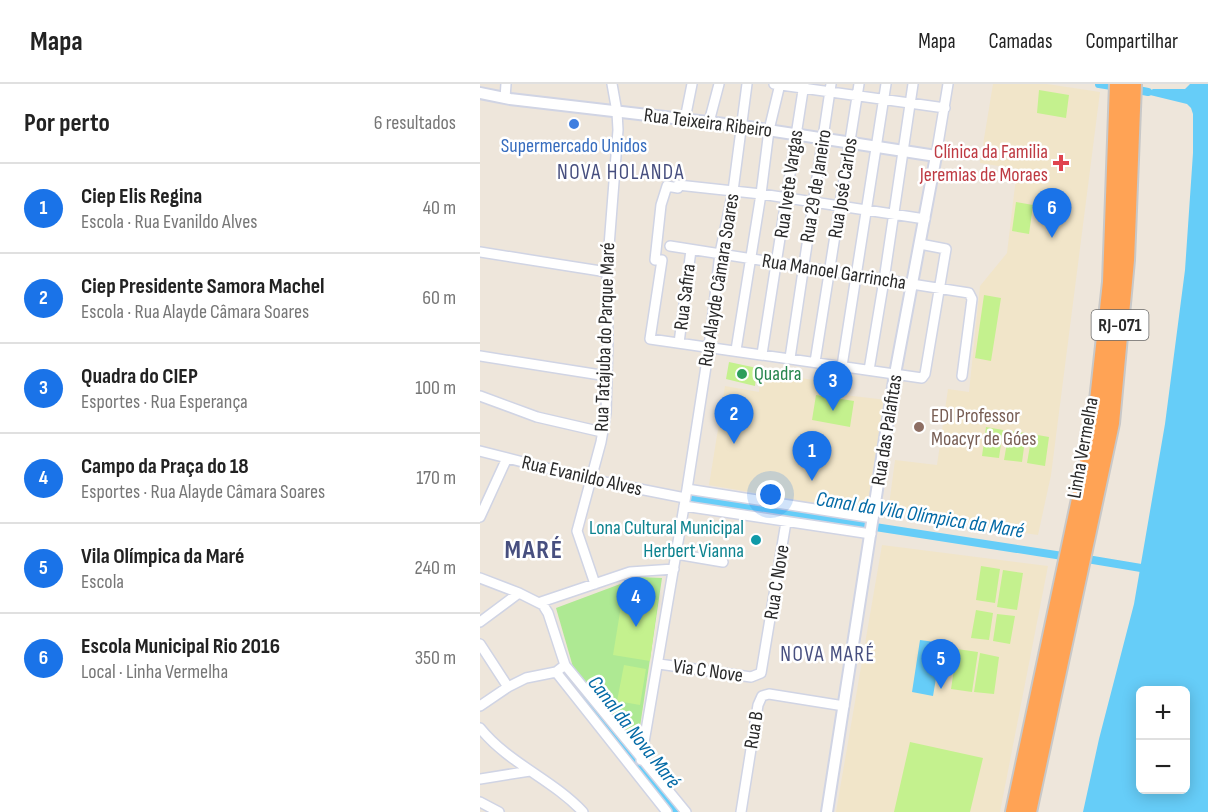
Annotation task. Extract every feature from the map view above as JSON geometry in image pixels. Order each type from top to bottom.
[{"type":"highway","name":"Linha Vermelha","points":[[1118,84],[1125,104]]},
{"type":"highway","name":"Linha Vermelha","points":[[1028,812],[1079,542],[1112,282],[1125,104],[1133,84]]},
{"type":"highway","name":"Linha Vermelha","points":[[1012,812],[1073,572]]},
{"type":"street","points":[[505,98],[506,84]]},
{"type":"street","name":"Rua Tatajuba do Parque Maré","points":[[595,584],[577,531],[606,413],[607,272],[617,112],[612,84]]},
{"type":"street","points":[[685,119],[692,84]]},
{"type":"street","points":[[709,122],[719,84]]},
{"type":"street","name":"Rua Alayde Câmara Soares","points":[[641,759],[659,664],[709,347],[720,253],[733,191],[747,84]]},
{"type":"street","points":[[736,350],[778,84],[831,88],[857,96],[945,108]]},
{"type":"street","name":"Rua José Carlos","points":[[816,362],[859,84]]},
{"type":"street","points":[[842,366],[886,84]]},
{"type":"street","points":[[868,370],[914,84]]},
{"type":"street","name":"Rua das Palafitas","points":[[827,812],[895,374],[948,84]]},
{"type":"street","name":"Rua Ivete Vargas","points":[[762,354],[803,86]]},
{"type":"street","name":"Rua 29 de Janeiro","points":[[790,358],[831,88]]},
{"type":"street","name":"Rua Teixeira Ribeiro","points":[[480,93],[505,98],[742,126],[936,156]]},
{"type":"street","points":[[920,244],[946,249],[924,377],[650,339],[662,260],[655,260],[661,205],[667,186],[761,194],[925,219]]},
{"type":"street","name":"Rua Manoel Garrincha","points":[[670,246],[971,294],[962,376]]},
{"type":"street","name":"Rua Safira","points":[[680,343],[691,250]]},
{"type":"street","points":[[480,252],[607,272]]},
{"type":"street","points":[[480,356],[607,376]]},
{"type":"street","points":[[480,396],[537,417],[602,432]]},
{"type":"street","name":"Rua Evanildo Alves","points":[[480,451],[589,479],[685,498],[786,522],[872,525]]},
{"type":"street","points":[[480,517],[507,458]]},
{"type":"street","name":"Rua Evanildo Alves","points":[[685,498],[872,525]]},
{"type":"street","name":"Rua C Nove","points":[[757,676],[764,667],[786,522]]},
{"type":"street","points":[[676,554],[723,562]]},
{"type":"street","points":[[541,602],[630,572],[674,569]]},
{"type":"street","points":[[480,578],[541,602],[548,613],[565,665],[686,812]]},
{"type":"street","points":[[480,622],[519,593]]},
{"type":"street","points":[[480,644],[507,687]]},
{"type":"street","name":"Via C Nove","points":[[659,664],[757,676]]},
{"type":"street","points":[[480,706],[507,687],[531,676],[556,672],[565,665]]},
{"type":"street","points":[[556,672],[667,812]]},
{"type":"street","name":"Rua B","points":[[741,812],[758,705],[762,696],[770,694],[844,706]]},
{"type":"street","points":[[480,729],[501,750],[562,792],[583,812]]},
{"type":"street","points":[[480,779],[530,771]]},
{"type":"street","points":[[480,802],[499,812]]},
{"type":"shaded area","points":[[993,84],[1047,84],[1100,92],[1051,475],[1038,535],[888,513],[895,460],[937,465],[948,389],[969,392],[980,286],[1007,253],[1017,169],[980,163]]},
{"type":"shaded area","points":[[761,371],[819,381],[818,392],[887,400],[871,513],[709,485],[725,386],[759,392]]},
{"type":"shaded area","points":[[882,545],[1048,566],[1000,812],[836,812]]},
{"type":"green space","points":[[1039,90],[1069,95],[1066,118],[1037,113]]},
{"type":"green space","points":[[1016,202],[1033,205],[1029,234],[1012,231]]},
{"type":"green space","points":[[984,295],[1001,298],[991,361],[975,358]]},
{"type":"green space","name":"Quadra","points":[[729,362],[757,368],[755,386],[726,379]]},
{"type":"green space","points":[[816,395],[854,401],[850,427],[812,420]]},
{"type":"green space","points":[[986,427],[1003,430],[999,458],[982,456]]},
{"type":"green space","points":[[1009,431],[1026,433],[1022,462],[1004,460]]},
{"type":"green space","points":[[1032,434],[1049,437],[1045,466],[1027,463]]},
{"type":"green space","points":[[981,566],[1000,569],[995,603],[976,600]]},
{"type":"green space","points":[[1003,570],[1023,573],[1017,610],[997,607]]},
{"type":"green space","points":[[639,577],[662,578],[637,747],[573,667],[556,608]]},
{"type":"green space","points":[[623,594],[658,600],[650,661],[613,655]]},
{"type":"green space","points":[[976,610],[993,613],[989,640],[971,638]]},
{"type":"green space","points":[[997,614],[1015,616],[1010,644],[993,641]]},
{"type":"green space","points":[[957,649],[978,652],[972,692],[951,689]]},
{"type":"green space","points":[[980,653],[999,657],[994,694],[974,692]]},
{"type":"green space","points":[[624,665],[646,669],[640,705],[617,701]]},
{"type":"green space","points":[[910,742],[983,758],[970,812],[894,812]]},
{"type":"water","points":[[1190,84],[1208,84],[1208,812],[1083,812],[1099,739],[1134,604],[1165,424],[1185,270],[1193,153],[1193,114],[1187,104],[1150,95],[1148,92],[1153,89],[1185,89]]},
{"type":"water","points":[[920,640],[942,643],[933,696],[912,692]]},
{"type":"waterway","points":[[1099,84],[1118,87]]},
{"type":"waterway","points":[[1133,89],[1148,92]]},
{"type":"waterway","name":"Canal da Vila Olímpica da Maré","points":[[694,499],[1069,557]]},
{"type":"waterway","name":"Canal da Vila Olímpica da Maré","points":[[1081,558],[1141,568]]},
{"type":"waterway","name":"Canal da Nova Maré","points":[[567,675],[674,812]]},
{"type":"place","name":"Supermercado Unidos","points":[[574,124]]},
{"type":"place","name":"Clínica da Familia Jeremias de Moraes","points":[[1061,163]]},
{"type":"place","name":"Escola Municipal Rio 2016","points":[[1052,238]]},
{"type":"place","name":"Quadra","points":[[742,374]]},
{"type":"place","name":"Quadra do CIEP","points":[[833,411]]},
{"type":"place","name":"EDI Professor Moacyr de Góes","points":[[919,427]]},
{"type":"place","name":"Ciep Presidente Samora Machel","points":[[734,444]]},
{"type":"place","name":"Ciep Elis Regina","points":[[812,481]]},
{"type":"place","name":"Lona Cultural Municipal Herbert Vianna","points":[[756,540]]},
{"type":"place","name":"Campo da Praça do 18","points":[[636,627]]},
{"type":"place","name":"Vila Olímpica da Maré","points":[[941,689]]},
{"type":"district","name":"NOVA HOLANDA","points":[[621,172]]},
{"type":"district","name":"MARÉ","points":[[534,550]]},
{"type":"district","name":"NOVA MARÉ","points":[[828,654]]}]
